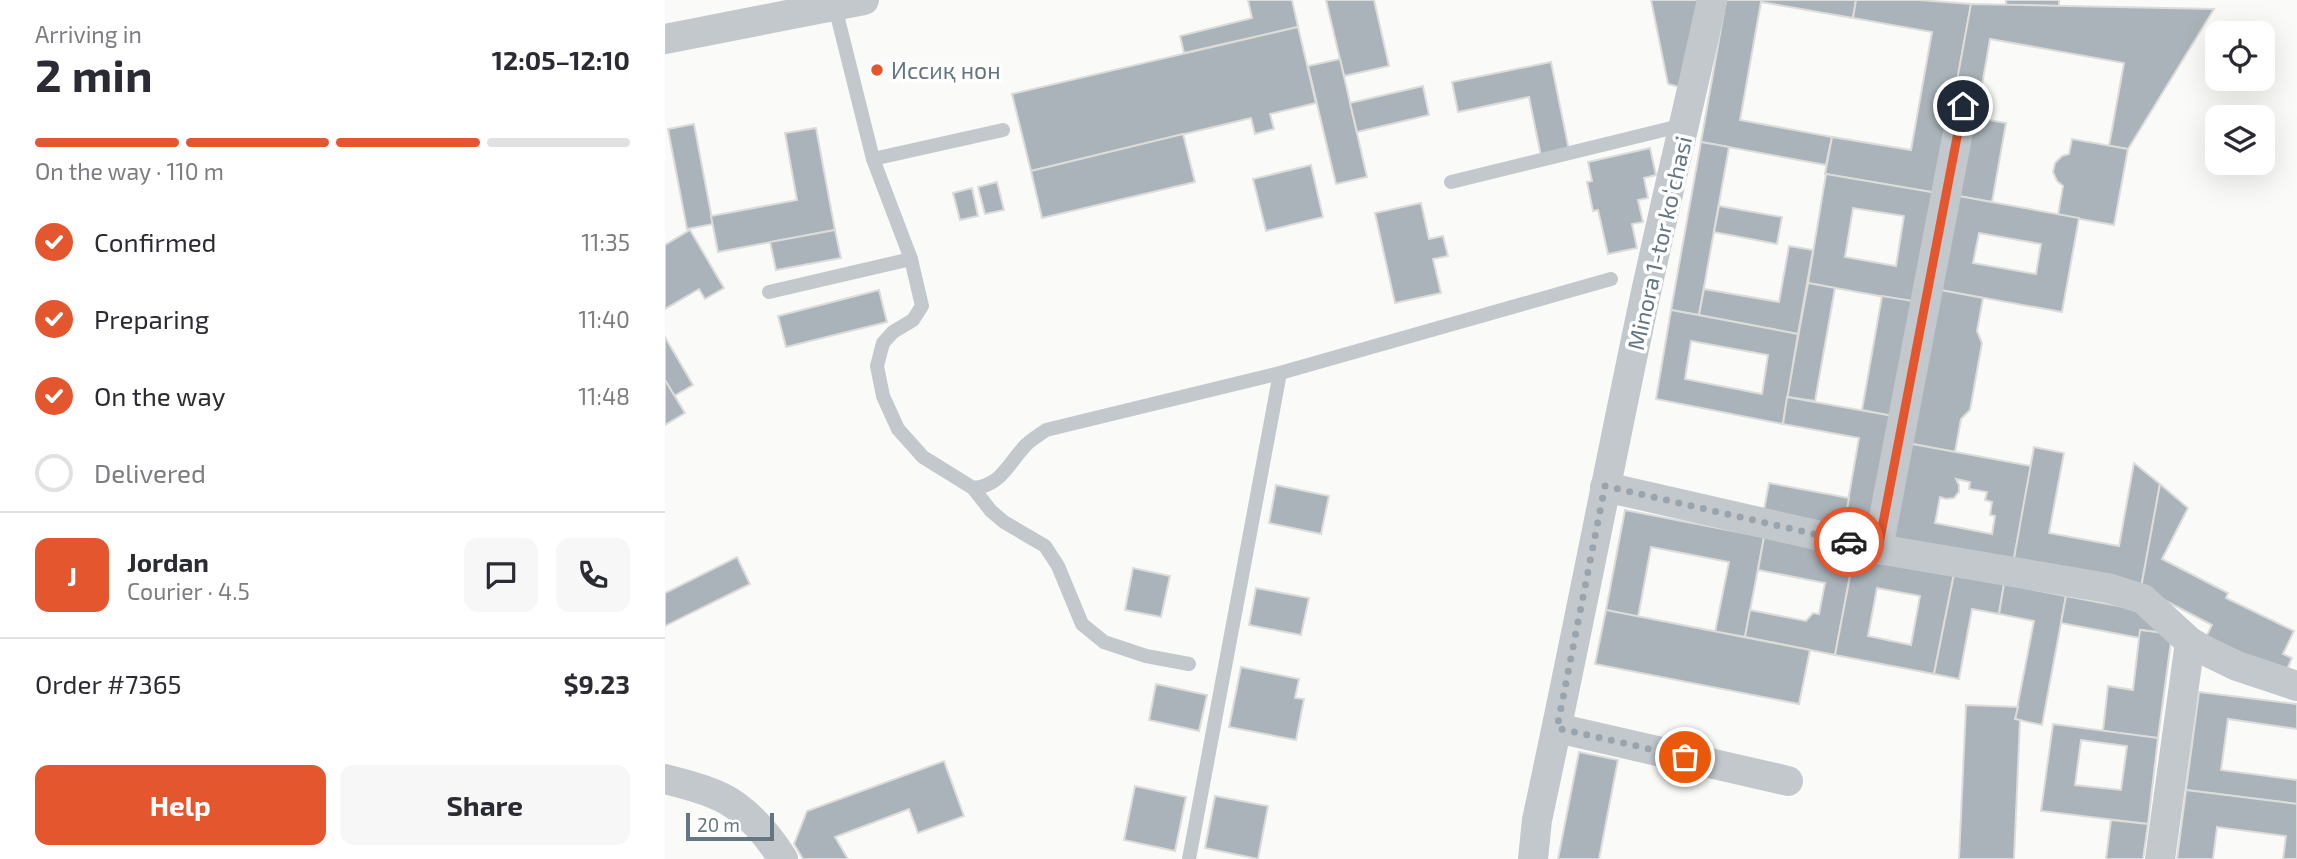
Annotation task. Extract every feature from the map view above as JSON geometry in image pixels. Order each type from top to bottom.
[{"type":"street","points":[[665,39],[864,0]]},
{"type":"street","name":"Minora 1-tor koʻchasi","points":[[1534,859],[1537,820],[1605,486],[1712,0]]},
{"type":"street","points":[[1878,549],[1963,106]]},
{"type":"street","points":[[1605,486],[1878,549],[2108,588],[2143,599],[2190,642],[2237,666],[2297,686]]},
{"type":"street","points":[[2160,859],[2190,642]]},
{"type":"street","points":[[1557,728],[1788,781]]},
{"type":"street","points":[[665,779],[695,787],[736,806],[769,839],[783,859]]},
{"type":"lane","points":[[835,7],[873,159],[911,259],[922,306],[913,320],[893,332],[883,343],[877,366],[883,396],[898,429],[923,457],[973,488],[991,511],[1004,522],[1045,546],[1058,566],[1083,624],[1104,642],[1146,656],[1189,664]]},
{"type":"lane","points":[[1451,182],[1686,125]]},
{"type":"lane","points":[[873,159],[1003,130]]},
{"type":"lane","points":[[769,292],[911,259]]},
{"type":"lane","points":[[973,488],[986,487],[1001,477],[1026,444],[1046,430],[1280,373],[1611,279]]},
{"type":"lane","points":[[1189,859],[1280,373]]},
{"type":"building","points":[[1248,0],[1292,0],[1298,27],[1184,53],[1180,36],[1252,18]]},
{"type":"building","points":[[1326,0],[1374,0],[1389,66],[1344,76]]},
{"type":"building","points":[[1651,0],[1698,0],[1679,87],[1668,84]]},
{"type":"building","points":[[1726,0],[1856,0],[1853,18],[1761,2],[1740,120],[1832,137],[1826,165],[1701,142]]},
{"type":"building","points":[[1856,0],[1919,0],[1971,4],[1937,193],[1825,174],[1832,137],[1911,150],[1932,32],[1853,18]]},
{"type":"building","points":[[2006,0],[2059,0],[2059,6],[2006,5]]},
{"type":"building","points":[[1971,4],[2214,9],[2128,149],[2109,146],[2124,63],[1990,39],[1979,102],[1954,97]]},
{"type":"building","points":[[1298,27],[1316,103],[1270,114],[1274,129],[1255,134],[1251,118],[1031,171],[1012,94]]},
{"type":"building","points":[[1340,59],[1367,177],[1336,184],[1308,66]]},
{"type":"building","points":[[1551,62],[1569,150],[1541,156],[1529,97],[1458,112],[1452,82]]},
{"type":"building","points":[[1423,86],[1429,115],[1357,132],[1350,103]]},
{"type":"building","points":[[1967,116],[2006,123],[1992,202],[1953,195]]},
{"type":"building","points":[[694,124],[713,224],[687,229],[668,129]]},
{"type":"building","points":[[816,128],[835,230],[718,252],[711,216],[797,200],[785,133]]},
{"type":"building","points":[[1183,134],[1195,182],[1042,218],[1031,171]]},
{"type":"building","points":[[2072,139],[2128,149],[2114,225],[2058,215],[2063,186],[2053,172],[2055,163],[2062,156],[2069,154]]},
{"type":"building","points":[[1701,142],[1729,147],[1699,315],[1671,310]]},
{"type":"building","points":[[1650,148],[1656,175],[1644,178],[1648,198],[1638,200],[1643,222],[1632,224],[1637,248],[1608,254],[1598,210],[1593,211],[1587,182],[1592,181],[1588,162]]},
{"type":"building","points":[[1311,165],[1323,217],[1266,231],[1253,179]]},
{"type":"building","points":[[1826,174],[1937,193],[1918,303],[1808,283]],"holes":[[[1853,208],[1904,216],[1896,266],[1845,257]]]},
{"type":"building","points":[[997,182],[1004,210],[985,214],[978,187]]},
{"type":"building","points":[[972,188],[978,216],[960,220],[953,193]]},
{"type":"building","points":[[1953,195],[2079,218],[2062,312],[1935,289]],"holes":[[[1979,233],[2041,244],[2036,274],[1973,263]]]},
{"type":"building","points":[[1421,203],[1429,239],[1443,236],[1448,256],[1433,259],[1441,293],[1395,303],[1375,213]]},
{"type":"building","points":[[1719,206],[1782,217],[1777,244],[1714,232]]},
{"type":"building","points":[[690,230],[724,288],[705,299],[699,289],[665,309],[665,245]]},
{"type":"building","points":[[835,230],[841,258],[776,270],[770,242]]},
{"type":"building","points":[[1789,246],[1813,250],[1798,334],[1699,315],[1704,289],[1779,302]]},
{"type":"building","points":[[1808,283],[1835,288],[1815,401],[1787,397]]},
{"type":"building","points":[[1935,289],[1983,298],[1977,331],[1982,343],[1970,410],[1961,419],[1955,452],[1907,443]]},
{"type":"building","points":[[879,290],[887,322],[786,347],[778,316]]},
{"type":"building","points":[[1882,296],[1913,301],[1893,416],[1862,410]]},
{"type":"building","points":[[1671,310],[1798,334],[1783,424],[1656,399]],"holes":[[[1691,341],[1768,355],[1762,394],[1685,379]]]},
{"type":"building","points":[[665,337],[693,385],[674,396],[665,380]]},
{"type":"building","points":[[665,380],[685,413],[665,425]]},
{"type":"building","points":[[1787,397],[1893,416],[1872,535],[1843,530],[1859,438],[1783,424]]},
{"type":"building","points":[[1907,443],[2031,466],[2013,564],[1889,541]],"holes":[[[1956,479],[1970,482],[1969,489],[1987,492],[1985,500],[1992,502],[1990,515],[1995,516],[1992,534],[1935,523],[1940,497],[1954,498],[1959,492]]]},
{"type":"building","points":[[2034,447],[2064,453],[2049,533],[2119,546],[2134,463],[2160,484],[2141,588],[2013,564]]},
{"type":"building","points":[[1769,483],[1849,498],[1843,530],[1763,515]]},
{"type":"building","points":[[2160,484],[2188,508],[2162,559],[2228,593],[2226,598],[2294,631],[2283,654],[2292,658],[2285,674],[2203,643],[2212,625],[2141,588]]},
{"type":"building","points":[[1276,485],[1329,496],[1321,534],[1269,523]]},
{"type":"building","points":[[1625,510],[1764,537],[1745,637],[1715,632],[1729,562],[1651,547],[1638,617],[1606,610]]},
{"type":"building","points":[[1764,537],[1854,555],[1835,655],[1745,637],[1750,610],[1806,621],[1813,613],[1819,614],[1825,583],[1758,570]]},
{"type":"building","points":[[1854,555],[1954,574],[1934,674],[1835,655]],"holes":[[[1877,588],[1920,596],[1911,645],[1868,636]]]},
{"type":"building","points":[[737,557],[750,584],[665,626],[665,593]]},
{"type":"building","points":[[1133,568],[1170,576],[1161,617],[1125,610]]},
{"type":"building","points":[[1954,574],[2004,584],[1999,614],[1972,609],[1959,679],[1934,674]]},
{"type":"building","points":[[2004,584],[2066,596],[2042,725],[2015,719],[2034,621],[1999,614]]},
{"type":"building","points":[[1256,588],[1309,598],[1301,635],[1249,625]]},
{"type":"building","points":[[2066,596],[2139,610],[2172,634],[2140,630],[2140,638],[2061,623]]},
{"type":"building","points":[[1606,610],[1810,650],[1799,704],[1595,664]]},
{"type":"building","points":[[2140,630],[2172,634],[2158,738],[2103,731],[2108,686],[2133,690]]},
{"type":"building","points":[[1241,667],[1299,679],[1295,698],[1304,699],[1296,740],[1229,727]]},
{"type":"building","points":[[1156,684],[1207,695],[1199,731],[1149,720]]},
{"type":"building","points":[[2199,692],[2297,704],[2297,729],[2228,719],[2221,770],[2297,780],[2297,804],[2186,790]]},
{"type":"building","points":[[1966,705],[2018,707],[2015,719],[2020,720],[2014,859],[1959,859]]},
{"type":"building","points":[[2053,724],[2158,738],[2148,824],[2041,811]],"holes":[[[2081,740],[2127,746],[2121,790],[2075,785]]]},
{"type":"building","points":[[1579,752],[1618,760],[1599,859],[1558,859]]},
{"type":"building","points":[[944,761],[964,816],[918,833],[909,809],[835,837],[848,859],[803,859],[794,844],[807,811]]},
{"type":"building","points":[[1135,786],[1186,797],[1175,851],[1124,840]]},
{"type":"building","points":[[2186,790],[2297,804],[2297,859],[2283,859],[2286,836],[2217,827],[2213,859],[2177,859]]},
{"type":"building","points":[[1215,796],[1268,806],[1258,859],[1205,848]]},
{"type":"building","points":[[2111,820],[2148,824],[2143,859],[2106,859]]},
{"type":"way so far","points":[[1685,757],[1557,728],[1605,486],[1849,542]]},
{"type":"place","name":"Иссиқ нон","points":[[877,70]]},
{"type":"route","points":[[1849,542],[1878,549],[1963,106]]}]
